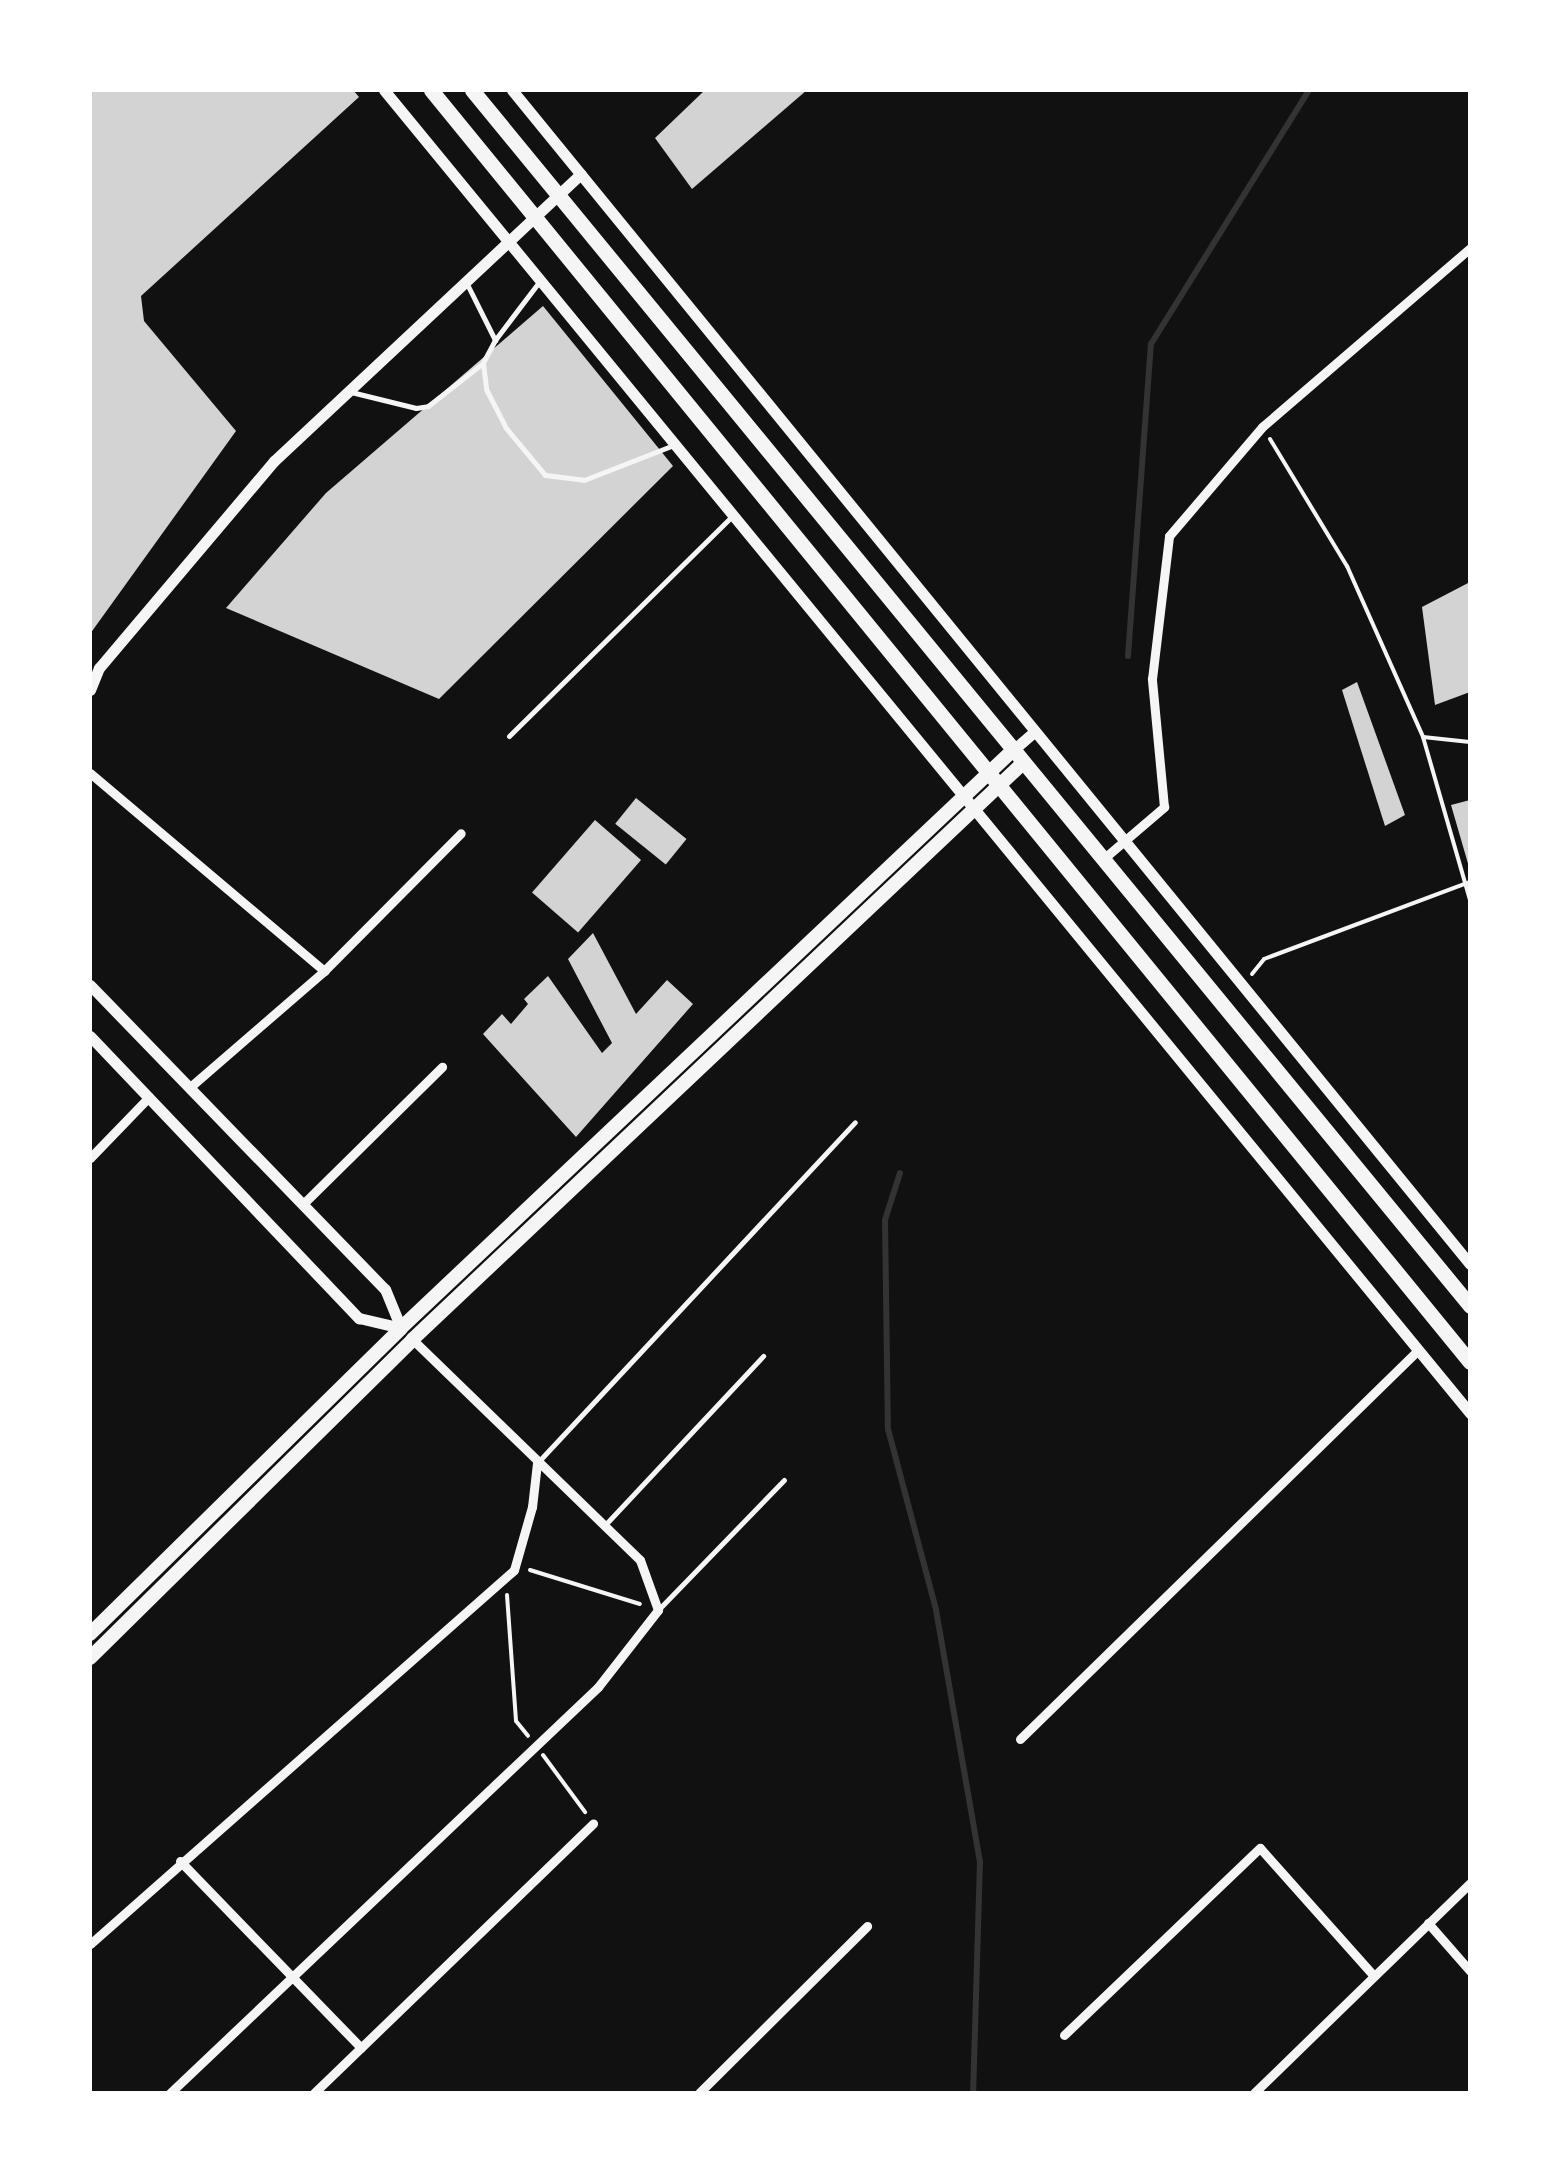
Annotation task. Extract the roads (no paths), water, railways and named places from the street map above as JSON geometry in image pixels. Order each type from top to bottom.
[{"type":"highway","points":[[431,90],[992,782],[1470,1362]]},
{"type":"highway","points":[[472,90],[560,192],[1017,758],[1470,1306]]},
{"type":"main road","points":[[90,1658],[412,1339],[973,811],[992,782],[1017,758]]},
{"type":"main road","points":[[90,1634],[401,1328],[963,798],[992,782]]},
{"type":"street","points":[[384,90],[1470,1413]]},
{"type":"street","points":[[512,90],[1470,1264]]},
{"type":"street","points":[[90,690],[95,669],[274,461],[581,174]]},
{"type":"street","points":[[1102,860],[1164,806],[1152,679],[1169,536],[1262,427],[1470,248]]},
{"type":"street","points":[[1017,758],[1035,731]]},
{"type":"street","points":[[90,773],[324,971]]},
{"type":"street","points":[[189,1088],[324,971],[461,833]]},
{"type":"street","points":[[90,985],[385,1289],[401,1328],[640,1560],[658,1610],[598,1686],[170,2093]]},
{"type":"street","points":[[90,1036],[359,1318],[401,1328]]},
{"type":"street","points":[[304,1203],[442,1067]]},
{"type":"street","points":[[90,1158],[149,1098]]},
{"type":"street","points":[[1020,1739],[1418,1350]]},
{"type":"street","points":[[90,1944],[514,1570],[532,1507],[537,1463]]},
{"type":"street","points":[[314,2093],[593,1824]]},
{"type":"street","points":[[1064,2035],[1260,1848],[1374,1976]]},
{"type":"street","points":[[180,1862],[361,2048]]},
{"type":"street","points":[[1254,2093],[1470,1883]]},
{"type":"street","points":[[1428,1923],[1470,1972]]},
{"type":"street","points":[[699,2093],[867,1926]]},
{"type":"lane","points":[[348,391],[416,408],[428,406],[483,363],[494,340],[540,280]]},
{"type":"lane","points":[[465,281],[494,340]]},
{"type":"lane","points":[[483,363],[486,389],[506,428],[545,476],[584,480],[674,446]]},
{"type":"lane","points":[[509,736],[732,516]]},
{"type":"lane","points":[[537,1463],[854,1122]]},
{"type":"lane","points":[[604,1526],[763,1356]]},
{"type":"lane","points":[[658,1610],[784,1480]]},
{"type":"waterway","points":[[1128,656],[1151,344],[1309,90]]},
{"type":"waterway","points":[[900,1173],[885,1220],[888,1429],[936,1610],[980,1861],[973,2093]]}]
